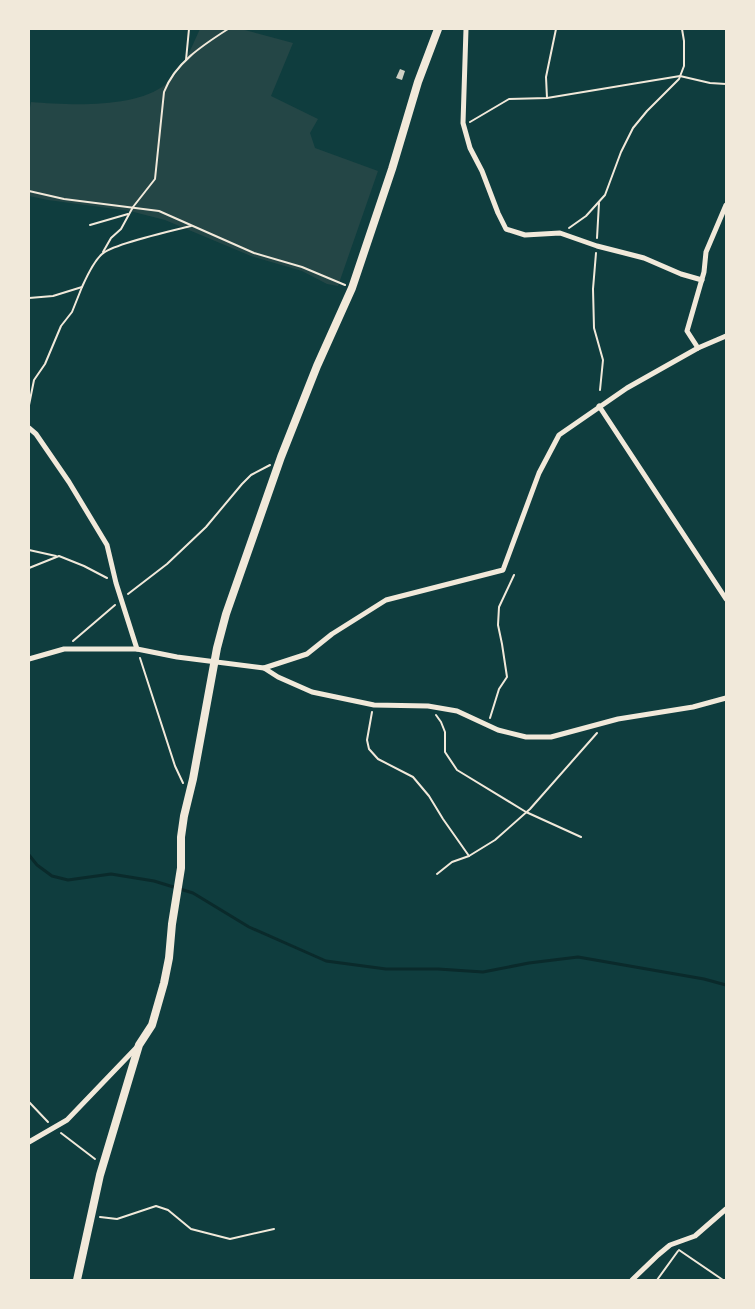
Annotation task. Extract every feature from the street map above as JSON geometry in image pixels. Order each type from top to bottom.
[{"type":"street","points":[[29,1142],[67,1120],[139,1045],[152,1025],[169,958],[172,924],[181,868],[181,836],[217,648],[226,614],[281,458],[317,366],[352,288],[392,169],[418,82],[438,29]]},
{"type":"street","points":[[466,29],[462,123],[470,148],[482,171],[506,229],[525,235],[560,233],[597,246],[644,258],[681,274],[702,280]]},
{"type":"street","points":[[698,348],[687,331],[702,280],[706,252],[726,205]]},
{"type":"street","points":[[29,659],[64,649],[137,649],[177,657],[264,668],[307,654],[332,634],[386,600],[503,570],[539,473],[558,435],[627,388],[698,348],[726,336]]},
{"type":"street","points":[[599,406],[726,599]]},
{"type":"street","points":[[29,428],[36,434],[69,482],[107,545],[116,583],[137,649]]},
{"type":"street","points":[[264,668],[278,677],[312,692],[374,704],[428,706],[457,711],[498,730],[526,737],[551,737],[610,722],[693,707],[726,698]]},
{"type":"street","points":[[77,1280],[103,1165],[139,1045]]},
{"type":"street","points":[[632,1280],[670,1245],[695,1236],[726,1209]]},
{"type":"path","points":[[186,60],[189,29]]},
{"type":"path","points":[[29,404],[34,380],[46,364],[62,326],[72,312],[93,265],[111,238],[121,229],[128,214],[155,179],[164,92],[168,83],[186,60],[206,43],[228,29]]},
{"type":"path","points":[[547,98],[546,77],[556,29]]},
{"type":"path","points":[[560,233],[586,216],[599,203],[605,195],[621,152],[633,128],[680,76],[684,66],[682,29]]},
{"type":"path","points":[[462,123],[474,121],[482,114],[509,99],[547,98],[610,86],[680,76],[710,83],[726,84]]},
{"type":"path","points":[[29,191],[64,199],[159,211],[254,253],[302,267],[352,288]]},
{"type":"path","points":[[599,203],[593,299],[594,328],[603,360],[600,390]]},
{"type":"path","points":[[90,226],[128,214]]},
{"type":"path","points":[[103,252],[165,232],[193,226]]},
{"type":"path","points":[[29,298],[53,296],[82,287]]},
{"type":"path","points":[[64,649],[105,612],[167,564],[200,533],[251,475],[281,458]]},
{"type":"path","points":[[29,550],[59,556],[84,566],[116,583]]},
{"type":"path","points":[[29,568],[59,556]]},
{"type":"path","points":[[488,726],[499,689],[507,678],[498,626],[499,607],[514,575]]},
{"type":"path","points":[[137,649],[175,766],[182,781],[191,789]]},
{"type":"path","points":[[374,704],[367,740],[369,749],[378,759],[413,777],[429,796],[469,856]]},
{"type":"path","points":[[428,706],[441,722],[445,732],[445,752],[457,770],[526,812],[581,837]]},
{"type":"path","points":[[437,874],[452,862],[469,856],[495,840],[526,812],[594,736],[610,722]]},
{"type":"path","points":[[29,1102],[54,1128],[103,1165]]},
{"type":"path","points":[[90,1217],[117,1219],[156,1206],[168,1210],[191,1229],[230,1239],[274,1229]]},
{"type":"path","points":[[657,1280],[686,1238]]},
{"type":"path","points":[[679,1250],[723,1280]]},
{"type":"shaded area","points":[[200,29],[241,29],[293,43],[271,96],[318,119],[310,133],[315,148],[378,171],[338,286],[327,284],[302,271],[251,256],[165,220],[130,211],[29,196],[29,113],[31,102],[101,104],[137,98],[153,92],[166,84],[177,73]]},
{"type":"building","points":[[400,69],[405,71],[402,80],[396,78]]},
{"type":"waterway","points":[[29,855],[37,865],[52,876],[68,880],[111,874],[154,881],[193,893],[249,927],[326,961],[386,969],[438,969],[483,972],[529,963],[578,957],[704,979],[726,985]]}]
